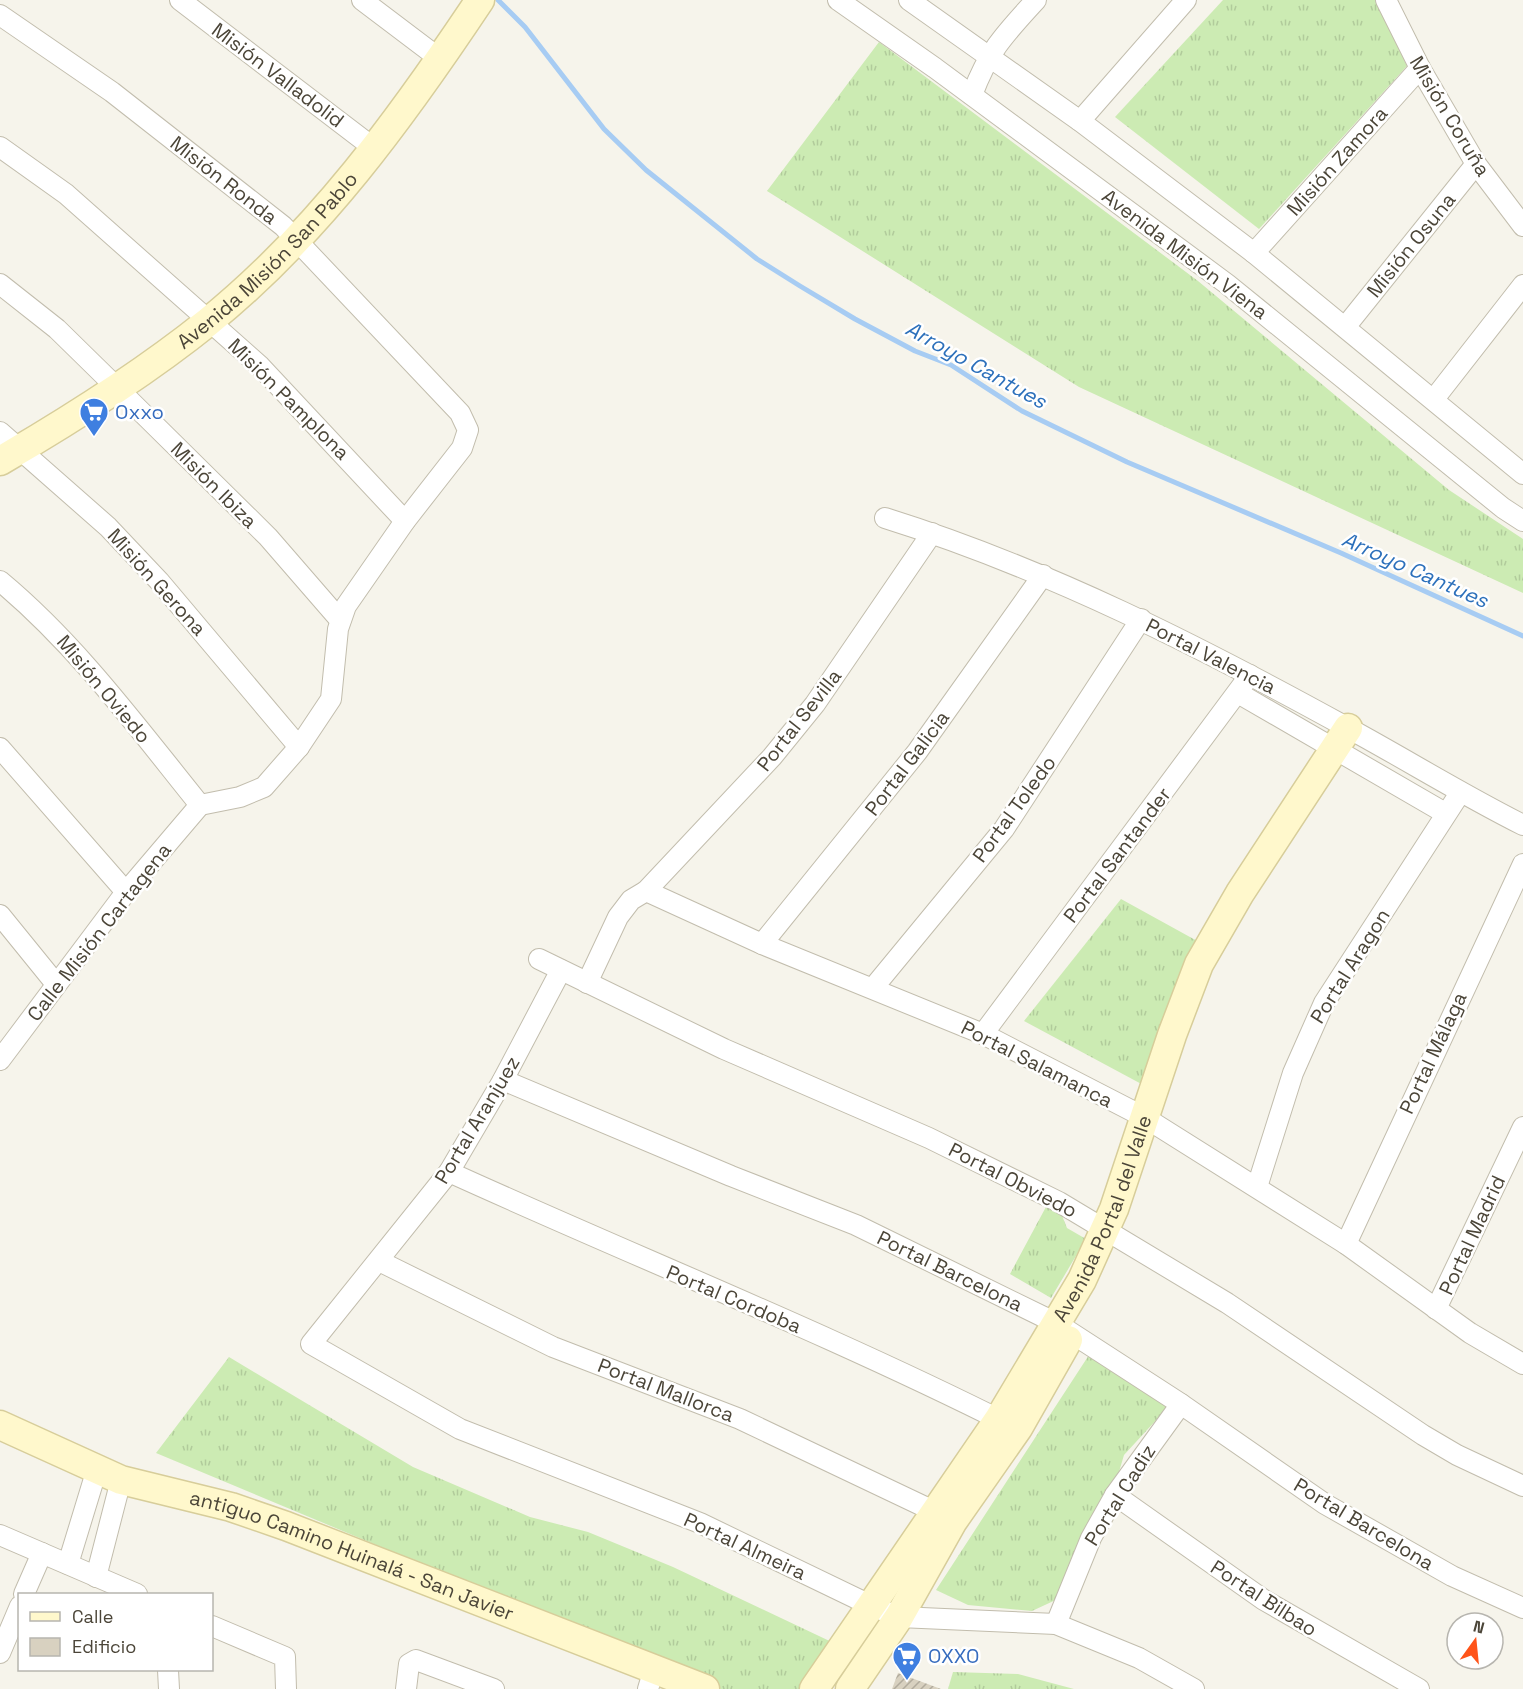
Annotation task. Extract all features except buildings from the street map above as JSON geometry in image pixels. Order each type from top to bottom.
[{"type":"street","name":"Misión Valladolid","points":[[180,0],[369,144]]},
{"type":"street","points":[[362,0],[433,54]]},
{"type":"street","name":"Avenida Misión Viena","points":[[838,0],[972,95],[1227,284],[1503,508],[1523,521]]},
{"type":"street","name":"Avenida Misión Viena","points":[[909,0],[1080,121],[1254,254],[1346,326],[1523,474]]},
{"type":"street","points":[[972,95],[989,56],[1036,0]]},
{"type":"street","points":[[1080,121],[1186,0]]},
{"type":"street","name":"Misión Coruña","points":[[1386,0],[1420,68],[1476,164],[1523,226]]},
{"type":"street","name":"Avenida Misión San Pablo","points":[[6,445],[113,385],[204,315],[289,233],[369,144],[467,4]]},
{"type":"street","name":"Misión Ronda","points":[[0,15],[112,92],[289,233],[460,413],[468,430],[462,448],[405,521]]},
{"type":"street","name":"Misión Zamora","points":[[1254,254],[1420,68]]},
{"type":"street","name":"Misión Pamplona","points":[[0,147],[66,194],[260,366],[405,521]]},
{"type":"street","name":"Misión Osuna","points":[[1346,326],[1476,164]]},
{"type":"street","name":"Misión Ibiza","points":[[0,284],[57,329],[268,537],[340,621]]},
{"type":"street","points":[[1434,399],[1523,285]]},
{"type":"street","name":"Misión Gerona","points":[[6,445],[108,527],[159,581],[299,747]]},
{"type":"street","name":"Portal Valencia","points":[[885,518],[932,532],[1043,575],[1141,619],[1250,675],[1349,742],[1523,825]]},
{"type":"street","points":[[200,805],[240,797],[264,787],[299,747],[331,699],[340,621],[346,606],[405,521]]},
{"type":"street","name":"Portal Sevilla","points":[[586,983],[618,917],[631,900],[645,891],[726,809],[779,748],[814,704],[932,532]]},
{"type":"street","name":"Portal Galicia","points":[[762,944],[916,752],[1043,575]]},
{"type":"street","name":"Misión Oviedo","points":[[0,581],[70,647],[200,805]]},
{"type":"street","name":"Portal Toledo","points":[[873,988],[1004,829],[1141,619]]},
{"type":"street","name":"Portal Santander","points":[[983,1034],[1250,675]]},
{"type":"street","points":[[1238,693],[1349,742],[1445,813]]},
{"type":"street","name":"Avenida Portal del Valle","points":[[814,1689],[872,1606],[945,1516],[1009,1424],[1064,1328],[1082,1280],[1113,1234],[1152,1122],[1192,979],[1210,942],[1349,742]]},
{"type":"street","points":[[0,747],[126,892]]},
{"type":"street","name":"Portal Aragon","points":[[1257,1187],[1284,1099],[1310,1030],[1345,966],[1460,793]]},
{"type":"street","name":"Calle Misión Cartagena","points":[[0,1060],[126,892],[200,805]]},
{"type":"street","name":"Portal Málaga","points":[[1346,1244],[1523,864]]},
{"type":"street","name":"Portal Salamanca","points":[[645,891],[762,944],[983,1034],[1152,1122],[1346,1244],[1498,1352],[1523,1364]]},
{"type":"street","points":[[0,915],[56,984]]},
{"type":"street","name":"Portal Obviedo","points":[[539,959],[724,1049],[929,1138],[1059,1202],[1236,1309],[1423,1435],[1457,1455],[1523,1486]]},
{"type":"street","name":"Portal Aranjuez","points":[[311,1344],[449,1172],[503,1080],[561,970]]},
{"type":"street","name":"Portal Barcelona","points":[[503,1080],[731,1176],[856,1225],[1064,1328],[1181,1404],[1353,1522],[1452,1576],[1523,1608]]},
{"type":"street","name":"Portal Madrid","points":[[1436,1309],[1523,1127]]},
{"type":"street","name":"Portal Cordoba","points":[[449,1172],[633,1255],[793,1323],[1009,1424]]},
{"type":"street","name":"Portal Mallorca","points":[[379,1261],[552,1347],[740,1419],[945,1516]]},
{"type":"street","name":"Portal Almeira","points":[[311,1344],[460,1429],[700,1523],[899,1617],[1056,1624],[1130,1654],[1194,1689]]},
{"type":"street","name":"Portal Cadiz","points":[[1056,1624],[1079,1562],[1115,1495],[1181,1404]]},
{"type":"street","points":[[0,1425],[108,1481]]},
{"type":"street","points":[[0,1443],[108,1481],[289,1539],[671,1684]]},
{"type":"street","points":[[68,1564],[85,1510],[108,1481]]},
{"type":"street","points":[[96,1577],[112,1520],[108,1481]]},
{"type":"street","name":"Portal Bilbao","points":[[1115,1495],[1264,1600],[1419,1689]]},
{"type":"street","points":[[85,1510],[112,1520]]},
{"type":"street","name":"Avenida Portal del Valle","points":[[850,1689],[899,1617],[945,1516]]},
{"type":"street","points":[[0,1535],[135,1593]]},
{"type":"street","points":[[24,1593],[42,1553]]},
{"type":"street","points":[[0,1653],[18,1611]]},
{"type":"street","points":[[213,1626],[285,1657],[286,1689]]},
{"type":"street","points":[[406,1689],[408,1664],[416,1660],[494,1689]]},
{"type":"street","points":[[168,1671],[169,1689]]},
{"type":"green space","points":[[1223,0],[1376,0],[1407,66],[1259,229],[1115,117]]},
{"type":"green space","points":[[879,42],[1198,281],[1449,490],[1523,539],[1523,593],[1079,387],[767,191]]},
{"type":"green space","points":[[1121,899],[1199,942],[1147,1087],[1024,1021]]},
{"type":"green space","points":[[1047,1205],[1061,1213],[1067,1228],[1086,1239],[1051,1298],[1010,1274]]},
{"type":"green space","points":[[1089,1355],[1170,1405],[1124,1455],[1116,1482],[1060,1598],[1032,1611],[968,1605],[936,1590]]},
{"type":"green space","points":[[229,1357],[413,1467],[530,1517],[588,1532],[673,1567],[838,1645],[805,1689],[721,1689],[156,1453]]},
{"type":"green space","points":[[953,1672],[1018,1674],[1074,1689],[948,1689]]},
{"type":"waterway","name":"Arroyo Cantues","points":[[498,0],[525,27],[604,129],[646,170],[757,259],[800,286],[915,351],[951,365],[1022,411],[1127,462],[1341,553],[1523,636]]},
{"type":"place","name":"Oxxo","points":[[94,438]]},
{"type":"place","name":"OXXO","points":[[907,1682]]}]
